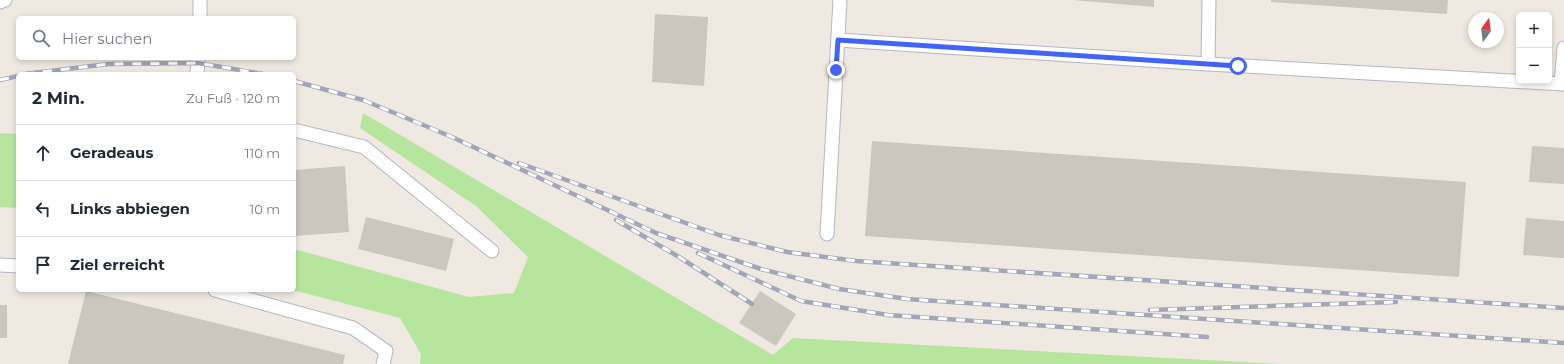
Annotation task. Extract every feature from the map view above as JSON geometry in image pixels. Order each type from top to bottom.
[{"type":"lane","points":[[0,2],[5,0]]},
{"type":"lane","points":[[200,0],[200,16]]},
{"type":"lane","points":[[827,234],[840,0]]},
{"type":"lane","points":[[1208,64],[1209,0]]},
{"type":"lane","points":[[838,40],[1208,64],[1562,84],[1564,48]]},
{"type":"lane","points":[[197,72],[198,60]]},
{"type":"lane","points":[[296,130],[364,147],[492,251]]},
{"type":"lane","points":[[0,266],[16,266]]},
{"type":"lane","points":[[222,292],[353,328],[386,352],[383,364]]},
{"type":"green space","points":[[363,113],[773,355],[793,338],[1280,364],[420,364],[421,354],[400,318],[296,291],[296,250],[469,297],[514,293],[528,257],[476,206],[360,128]]},
{"type":"green space","points":[[0,133],[16,134],[16,208],[0,207]]},
{"type":"building","points":[[1073,0],[1154,0],[1154,7]]},
{"type":"building","points":[[1271,0],[1448,0],[1447,14],[1271,2]]},
{"type":"building","points":[[655,14],[708,17],[704,86],[652,82]]},
{"type":"building","points":[[872,141],[1466,182],[1459,277],[865,236]]},
{"type":"building","points":[[1532,146],[1564,148],[1564,184],[1529,182]]},
{"type":"building","points":[[345,166],[349,232],[296,236],[296,170]]},
{"type":"building","points":[[366,217],[454,239],[446,271],[358,249]]},
{"type":"building","points":[[1526,218],[1564,221],[1564,258],[1523,255]]},
{"type":"building","points":[[760,291],[796,314],[776,346],[739,323]]},
{"type":"building","points":[[86,292],[345,355],[343,364],[68,364]]},
{"type":"building","points":[[0,305],[7,305],[7,338],[0,338]]},
{"type":"railway","points":[[42,72],[108,64],[198,63],[251,72]]},
{"type":"railway","points":[[0,80],[16,76]]},
{"type":"railway","points":[[296,82],[363,100],[452,137],[656,233],[761,269],[839,289],[907,299],[1564,343]]},
{"type":"railway","points":[[519,163],[719,235],[787,252],[856,261],[1564,308]]},
{"type":"railway","points":[[616,220],[679,257],[752,304]]},
{"type":"railway","points":[[698,253],[801,301],[888,315],[1207,337]]},
{"type":"railway","points":[[1150,310],[1396,302]]},
{"type":"route","points":[[836,70],[838,40],[1238,66]]}]
